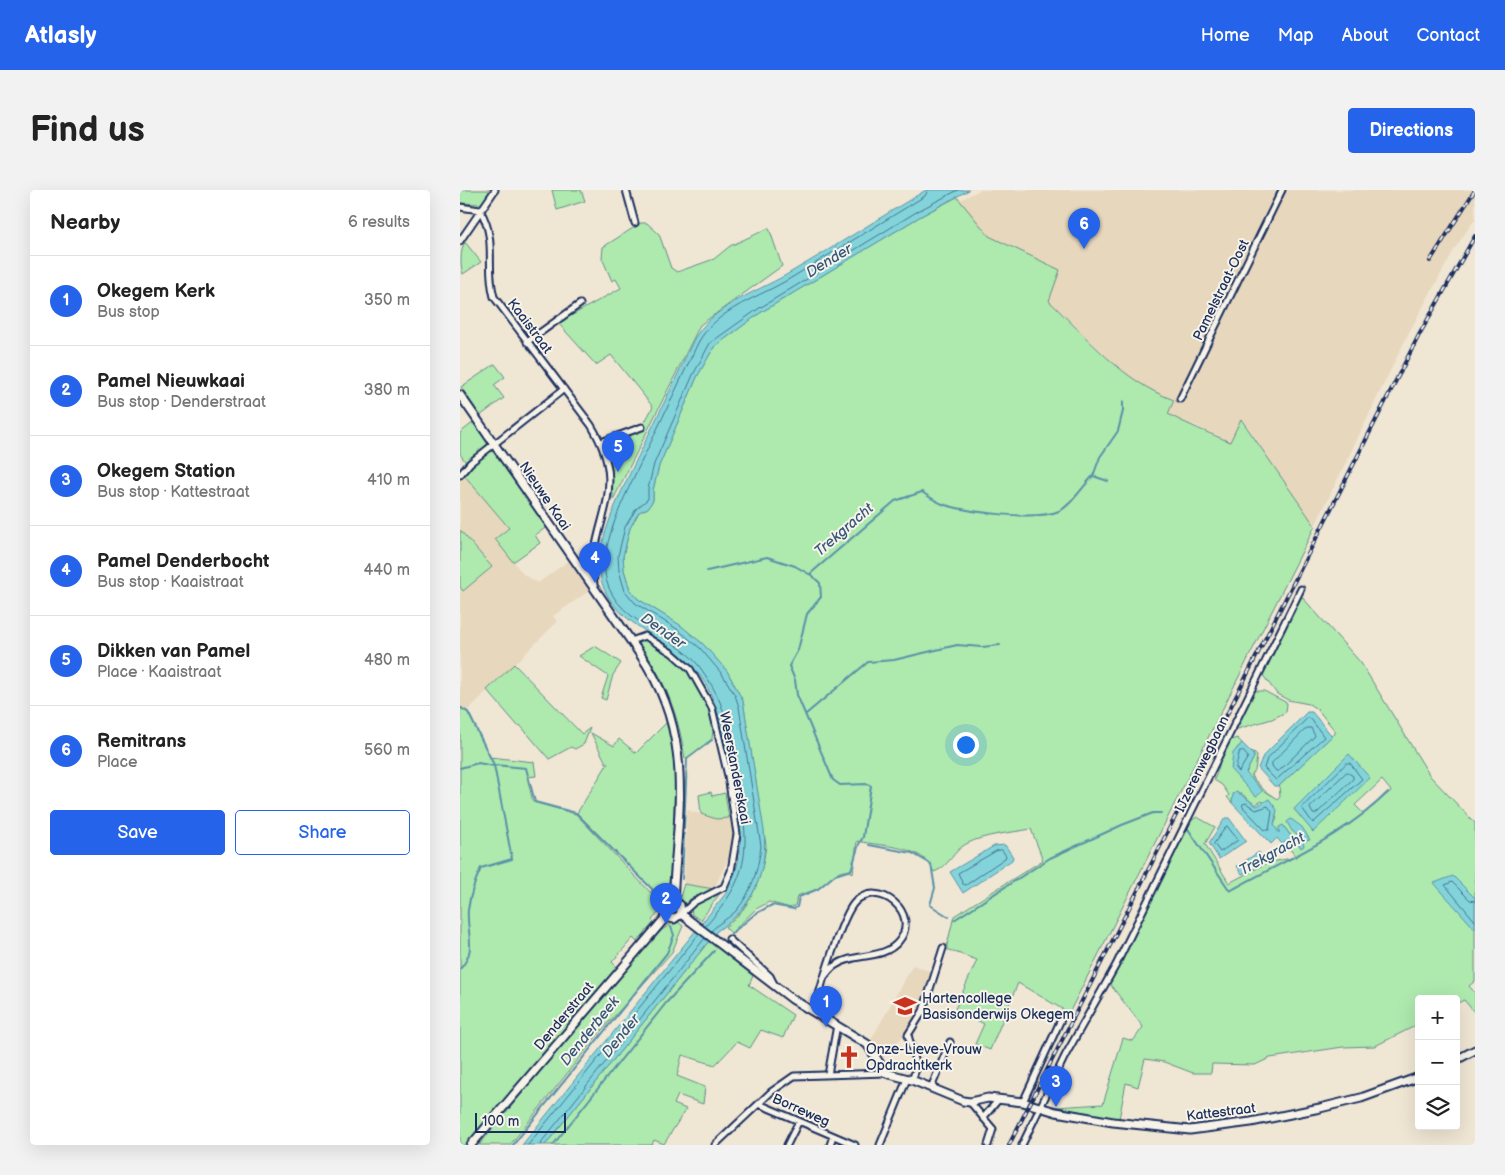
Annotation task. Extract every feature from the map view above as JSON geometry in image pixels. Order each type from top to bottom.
[{"type":"main road","name":"Nieuwe Kaai","points":[[460,395],[631,641],[662,692],[677,742],[678,804],[673,900],[664,906],[666,916]]},
{"type":"main road","points":[[673,900],[680,905],[681,914],[774,985],[867,1044],[886,1073],[910,1079],[970,1102]]},
{"type":"main road","points":[[666,916],[674,919],[681,914]]},
{"type":"main road","name":"Denderstraat","points":[[471,1145],[666,916]]},
{"type":"main road","points":[[1460,1058],[1475,1050]]},
{"type":"main road","name":"Kattestraat","points":[[970,1102],[981,1098],[1023,1102],[1040,1108],[1113,1122],[1190,1130],[1251,1122],[1320,1108],[1360,1098],[1415,1078]]},
{"type":"street","points":[[460,242],[495,190]]},
{"type":"street","points":[[626,190],[635,223]]},
{"type":"street","name":"Pamelstraat-Oost","points":[[1180,399],[1282,190]]},
{"type":"street","points":[[460,207],[480,210]]},
{"type":"street","name":"Kaaistraat","points":[[480,210],[491,233],[492,287],[494,297],[564,389],[601,442],[609,470],[610,490],[593,554],[594,590]]},
{"type":"street","points":[[527,342],[580,304]]},
{"type":"street","points":[[460,475],[470,463],[564,389]]},
{"type":"street","points":[[601,442],[642,427]]},
{"type":"street","points":[[581,570],[594,569]]},
{"type":"street","name":"IJzerenwegbaan","points":[[1022,1145],[1065,1056],[1124,948],[1301,589]]},
{"type":"street","name":"Weerstanderskaai","points":[[631,641],[645,636],[672,653],[695,676],[712,708],[728,776],[737,834],[731,871],[724,887],[694,902],[681,914]]},
{"type":"street","points":[[815,1012],[818,994],[845,919],[855,902],[872,894],[884,896],[895,901],[903,912],[905,920],[905,929],[898,942],[884,952],[835,965],[825,976]]},
{"type":"street","points":[[730,939],[770,976],[774,985]]},
{"type":"street","points":[[880,1145],[917,1067],[908,1035],[923,1011],[943,948]]},
{"type":"street","points":[[808,1008],[818,994]]},
{"type":"street","points":[[1023,1102],[1063,1015]]},
{"type":"street","points":[[828,1075],[837,1025]]},
{"type":"street","points":[[931,1088],[950,1042]]},
{"type":"street","points":[[715,1145],[771,1092],[794,1076],[886,1073]]},
{"type":"street","points":[[984,1118],[999,1099]]},
{"type":"street","points":[[970,1102],[993,1129],[988,1145]]},
{"type":"street","name":"Borreweg","points":[[759,1104],[855,1145]]},
{"type":"street","points":[[787,1145],[799,1121]]},
{"type":"street","name":"Borreweg","points":[[830,1145],[833,1136]]},
{"type":"shaded area","points":[[980,190],[1475,190],[1475,219],[1455,248],[1407,336],[1315,526],[1242,419],[1230,442],[1194,425],[1185,424],[1168,414],[1174,400],[1154,393],[1128,377],[1049,301],[982,233],[958,201]]},
{"type":"shaded area","points":[[464,475],[509,528],[495,539],[524,575],[538,583],[571,559],[592,589],[553,616],[557,622],[468,710],[460,706],[460,587],[463,590],[492,567],[460,530],[460,480]]},
{"type":"shaded area","points":[[687,810],[715,819],[729,818],[734,838],[733,848],[714,889],[684,884]]},
{"type":"shaded area","name":"Hartencollege Basisonderwijs Okegem","points":[[913,965],[931,972],[917,1017],[907,1032],[883,1057],[871,1040]]},
{"type":"green space","points":[[460,190],[491,190],[482,204],[460,203]]},
{"type":"green space","points":[[552,190],[581,190],[585,201],[557,210]]},
{"type":"green space","points":[[957,197],[989,236],[1060,270],[1049,301],[1122,371],[1138,382],[1174,400],[1168,414],[1230,442],[1241,419],[1315,526],[1069,1013],[1018,983],[990,1050],[975,1044],[984,1024],[955,1009],[977,960],[946,949],[954,916],[1043,860],[1031,829],[990,836],[966,844],[939,870],[934,872],[921,856],[911,851],[857,841],[853,873],[843,871],[838,873],[817,889],[797,896],[795,906],[790,908],[769,902],[756,909],[731,933],[725,927],[742,910],[754,891],[762,869],[766,845],[743,701],[727,671],[703,644],[680,625],[638,599],[630,590],[624,570],[623,556],[630,528],[639,512],[648,508],[653,500],[653,490],[659,466],[697,377],[714,347],[760,313],[921,216]]},
{"type":"green space","points":[[641,223],[647,223],[659,234],[671,268],[677,272],[714,259],[730,246],[769,228],[782,266],[700,325],[613,500],[612,469],[608,453],[601,442],[642,427],[653,407],[611,355],[596,365],[558,323],[621,288],[616,279],[612,281],[602,258],[603,247]]},
{"type":"green space","points":[[465,242],[481,262],[463,274],[461,258]]},
{"type":"green space","points":[[495,364],[505,377],[494,385],[504,398],[480,416],[461,387]]},
{"type":"green space","points":[[475,421],[488,443],[467,464],[460,454],[460,433]]},
{"type":"green space","points":[[490,451],[495,451],[498,455],[547,527],[535,535],[540,543],[513,562],[495,539],[509,528],[464,475],[475,462]]},
{"type":"green space","points":[[460,530],[492,567],[463,591],[460,587]]},
{"type":"green space","points":[[1299,597],[1302,597],[1361,663],[1430,776],[1475,823],[1475,981],[1469,986],[1475,993],[1475,1013],[1464,1000],[1460,1002],[1460,995],[1415,995],[1415,1026],[1375,1046],[1343,1047],[1270,1058],[1255,1065],[1212,1064],[1211,1073],[1193,1073],[1164,1062],[1145,1059],[1138,1087],[1126,1083],[1119,1119],[1056,1107],[1103,1104],[1123,1038],[1133,1041],[1143,1027],[1109,983],[1186,824],[1197,817],[1215,827],[1205,844],[1229,883],[1267,863],[1296,857],[1289,848],[1292,845],[1289,841],[1297,842],[1299,839],[1290,835],[1283,825],[1279,835],[1274,825],[1277,818],[1262,801],[1255,805],[1241,793],[1233,798],[1232,803],[1222,785],[1214,780],[1228,741],[1237,738],[1242,743],[1237,748],[1232,764],[1263,791],[1246,773],[1254,757],[1253,752],[1257,756],[1255,771],[1251,776],[1265,791],[1277,799],[1280,796],[1279,786],[1336,732],[1318,710],[1309,704],[1288,700],[1277,694],[1262,674]],"holes":[[[1349,754],[1313,831],[1294,809]],[[1382,780],[1391,791],[1364,814],[1355,805]]]},
{"type":"green space","points":[[644,640],[658,646],[683,666],[694,679],[709,709],[713,724],[712,739],[685,759],[679,728],[670,698],[656,670],[639,643]]},
{"type":"green space","points":[[595,646],[621,663],[613,675],[606,700],[601,698],[608,676],[579,656]]},
{"type":"green space","points":[[514,664],[582,734],[590,728],[584,744],[575,749],[571,747],[549,759],[520,725],[518,726],[487,690]]},
{"type":"green space","points":[[1255,691],[1264,691],[1287,703],[1286,712],[1272,719],[1234,730],[1250,696]]},
{"type":"green space","points":[[460,708],[468,713],[490,757],[534,762],[536,776],[527,777],[533,802],[576,814],[651,893],[652,889],[577,813],[608,763],[606,763],[591,733],[614,746],[619,739],[636,753],[669,720],[676,757],[672,861],[668,890],[660,911],[652,920],[654,922],[637,942],[633,938],[612,962],[617,967],[466,1145],[460,1145]]},
{"type":"green space","points":[[711,792],[712,796],[725,793],[729,818],[716,819],[701,814],[699,795]]},
{"type":"green space","points":[[684,884],[714,889],[690,899],[685,904],[680,897]]},
{"type":"green space","points":[[722,890],[701,920],[692,915],[691,907]]},
{"type":"green space","points":[[674,922],[678,922],[683,926],[672,952],[601,1031],[510,1145],[479,1145],[624,971],[662,930]]},
{"type":"green space","points":[[709,941],[753,976],[749,985],[793,1015],[783,1038],[761,1030],[750,1048],[737,1042],[715,1065],[682,1055],[677,1076],[705,1087],[703,1104],[678,1095],[674,1104],[686,1109],[664,1144],[654,1140],[652,1145],[545,1145]]},
{"type":"water","name":"Dender","points":[[926,190],[969,190],[921,216],[760,313],[714,347],[697,377],[659,466],[653,490],[653,500],[648,508],[639,512],[630,528],[623,556],[624,570],[630,590],[638,599],[680,625],[703,644],[727,671],[743,701],[764,830],[763,860],[756,888],[749,900],[730,922],[717,931],[545,1145],[522,1145],[727,892],[739,855],[740,833],[737,809],[721,724],[711,694],[694,668],[682,656],[625,617],[605,591],[600,574],[600,559],[608,524],[615,506],[693,341],[701,329],[734,302],[804,265]]},
{"type":"water","points":[[1307,712],[1312,712],[1332,736],[1279,786],[1274,786],[1258,768],[1263,756]]},
{"type":"water","points":[[1242,743],[1254,757],[1246,773],[1263,791],[1256,797],[1231,770],[1233,753]]},
{"type":"water","points":[[1349,754],[1370,778],[1313,832],[1294,809]]},
{"type":"water","points":[[1237,792],[1257,806],[1269,799],[1277,810],[1274,825],[1279,833],[1279,827],[1283,825],[1290,835],[1303,841],[1304,846],[1301,848],[1297,842],[1287,841],[1282,844],[1277,838],[1271,844],[1232,803],[1233,794]]},
{"type":"water","points":[[1225,818],[1229,818],[1246,841],[1219,859],[1209,843]]},
{"type":"water","points":[[1291,819],[1302,827],[1310,840],[1305,841],[1292,831],[1287,822]]},
{"type":"water","points":[[1005,845],[1013,857],[1012,860],[963,893],[950,872],[994,846]]},
{"type":"water","points":[[1259,852],[1266,862],[1242,874],[1237,866]]},
{"type":"water","points":[[1453,876],[1475,898],[1475,929],[1434,883]]},
{"type":"waterway","points":[[1093,476],[1100,457],[1118,431],[1123,411],[1123,401]]},
{"type":"waterway","name":"Trekgracht","points":[[731,934],[755,914],[772,905],[794,909],[797,907],[799,897],[818,889],[835,875],[851,870],[863,837],[871,786],[867,784],[840,785],[833,780],[797,695],[795,680],[789,666],[798,650],[807,614],[821,597],[820,583],[810,574],[895,501],[922,492],[930,498],[956,508],[986,513],[1035,515],[1048,514],[1063,509],[1093,476],[1108,481]]},
{"type":"waterway","points":[[707,571],[767,557],[795,566],[809,574]]},
{"type":"waterway","points":[[806,714],[868,662],[894,660],[957,645],[982,647],[1000,645]]},
{"type":"waterway","points":[[460,707],[468,712],[494,765],[526,768],[535,802],[576,813],[661,898]]},
{"type":"waterway","points":[[684,829],[687,759],[712,740]]},
{"type":"waterway","points":[[460,768],[478,763],[494,766]]},
{"type":"waterway","points":[[460,969],[469,955],[468,910],[473,888],[481,868],[512,859],[494,765]]},
{"type":"waterway","name":"Trekgracht","points":[[1186,826],[1230,891],[1333,835],[1371,808],[1388,792]]},
{"type":"waterway","name":"Trekgracht","points":[[954,920],[1050,858],[1122,825],[1153,813],[1161,813]]},
{"type":"waterway","points":[[682,879],[684,834]]},
{"type":"waterway","name":"Trekgracht","points":[[869,845],[912,853],[931,864],[935,888],[930,905],[949,917]]},
{"type":"waterway","name":"Denderbeek","points":[[513,1145],[667,953],[674,935],[671,927]]},
{"type":"waterway","name":"Trekgracht","points":[[553,1145],[666,1003],[714,951]]},
{"type":"railway","points":[[1430,261],[1475,190]]},
{"type":"railway","points":[[1009,1145],[1419,335],[1475,236]]},
{"type":"place","name":"Remitrans","points":[[1084,249]]},
{"type":"place","name":"Dikken van Pamel","points":[[618,472]]},
{"type":"place","name":"Pamel Denderbocht","points":[[595,583]]},
{"type":"place","name":"Pamel Nieuwkaai","points":[[666,924]]},
{"type":"place","name":"Hartencollege Basisonderwijs Okegem","points":[[905,1006]]},
{"type":"place","name":"Okegem Kerk","points":[[826,1027]]},
{"type":"place","name":"Onze-Lieve-Vrouw Opdrachtkerk","points":[[849,1057]]},
{"type":"place","name":"Okegem Station","points":[[1056,1107]]}]
